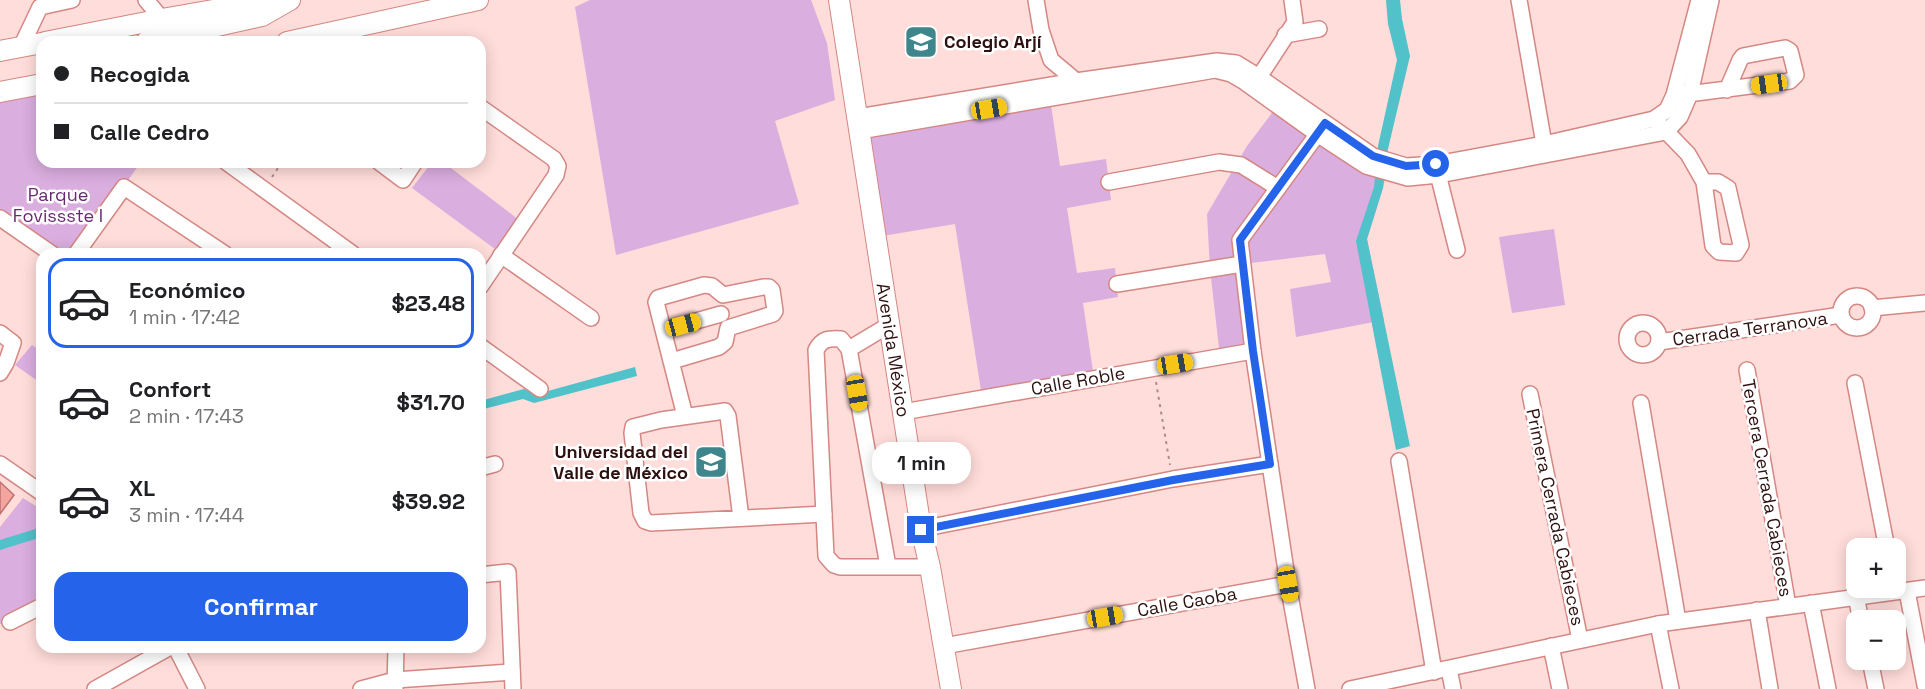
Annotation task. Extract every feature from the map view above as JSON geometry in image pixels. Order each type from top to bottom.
[{"type":"main road","points":[[75,36],[271,0]]},
{"type":"main road","points":[[173,36],[262,16],[290,0]]},
{"type":"main road","points":[[314,36],[478,0]]},
{"type":"main road","name":"Avenida México","points":[[839,0],[921,530],[930,567],[951,689]]},
{"type":"main road","points":[[0,51],[36,44]]},
{"type":"main road","points":[[0,92],[36,85]]},
{"type":"street","points":[[21,47],[40,7],[72,0]]},
{"type":"street","points":[[146,0],[162,19]]},
{"type":"street","points":[[1041,0],[1036,0],[1041,30],[1051,60],[1076,81]]},
{"type":"street","points":[[1259,76],[1295,22],[1292,0]]},
{"type":"street","points":[[1519,0],[1544,144]]},
{"type":"street","points":[[859,124],[1215,70],[1231,74],[1321,129],[1373,156],[1406,166],[1437,170],[1666,132],[1680,117],[1690,94],[1711,0]]},
{"type":"street","points":[[1437,170],[1654,119],[1667,110],[1674,95],[1694,3]]},
{"type":"street","points":[[1285,35],[1319,29]]},
{"type":"street","points":[[859,124],[1076,81],[1216,61],[1236,63],[1259,76],[1321,129]]},
{"type":"street","points":[[1674,95],[1727,90]]},
{"type":"street","points":[[486,111],[554,159],[558,166],[556,175],[486,278]]},
{"type":"street","points":[[1654,119],[1688,153],[1704,183]]},
{"type":"street","points":[[1307,689],[1288,584],[1253,351],[1240,240],[1321,129]]},
{"type":"street","points":[[1109,182],[1219,162],[1241,165],[1278,188]]},
{"type":"street","points":[[234,168],[345,248]]},
{"type":"street","points":[[387,168],[403,180],[411,168]]},
{"type":"street","points":[[1437,170],[1457,250]]},
{"type":"street","points":[[80,248],[124,187],[216,248]]},
{"type":"street","points":[[0,218],[43,248]]},
{"type":"street","points":[[501,255],[591,318]]},
{"type":"street","points":[[1117,284],[1242,264]]},
{"type":"street","points":[[664,330],[770,315],[775,311],[769,287],[723,295],[712,286],[704,285],[658,298],[656,302],[685,416]]},
{"type":"street","points":[[672,361],[719,346],[724,342],[721,304],[723,295]]},
{"type":"street","points":[[1853,296],[1865,298],[1872,308],[1870,320],[1860,328],[1848,325],[1841,315],[1843,303],[1853,296]]},
{"type":"street","points":[[1872,308],[1925,303]]},
{"type":"street","name":"Cerrada Terranova","points":[[1659,342],[1841,315]]},
{"type":"street","points":[[849,349],[890,325]]},
{"type":"street","points":[[0,333],[13,343],[0,373]]},
{"type":"street","points":[[888,566],[849,349],[841,339],[830,338],[821,342],[816,350],[826,556],[834,565],[840,567],[930,567]]},
{"type":"street","points":[[486,350],[540,389]]},
{"type":"street","name":"Calle Roble","points":[[903,412],[1253,351]]},
{"type":"street","name":"Tercera Cerrada Cabieces","points":[[1747,370],[1788,606]]},
{"type":"street","points":[[1855,383],[1885,538]]},
{"type":"street","name":"Primera Cerrada Cabieces","points":[[1530,394],[1580,640]]},
{"type":"street","points":[[1641,404],[1678,621]]},
{"type":"street","points":[[741,518],[728,416],[725,411],[685,416],[633,428],[641,513],[645,521],[651,524],[824,514]]},
{"type":"street","points":[[1399,461],[1441,670],[1453,689]]},
{"type":"street","points":[[0,464],[36,489]]},
{"type":"street","points":[[921,530],[1173,480],[1270,464]]},
{"type":"street","points":[[486,574],[508,572],[513,689]]},
{"type":"street","name":"Calle Caoba","points":[[944,646],[1288,584]]},
{"type":"street","points":[[1906,589],[1925,588]]},
{"type":"street","points":[[1350,689],[1658,624],[1846,598]]},
{"type":"street","points":[[1901,598],[1925,685]]},
{"type":"street","points":[[1811,603],[1828,689]]},
{"type":"street","points":[[10,622],[36,609]]},
{"type":"street","points":[[1757,610],[1770,689]]},
{"type":"street","points":[[1658,624],[1671,689]]},
{"type":"street","points":[[1551,646],[1560,689]]},
{"type":"street","points":[[95,689],[160,653]]},
{"type":"street","points":[[177,653],[197,689]]},
{"type":"street","points":[[395,684],[396,653]]},
{"type":"street","points":[[1872,670],[1876,689]]},
{"type":"street","points":[[361,689],[512,672]]},
{"type":"path","points":[[263,189],[278,168]]},
{"type":"path","points":[[1153,368],[1173,480]]},
{"type":"green space","points":[[590,0],[811,0],[827,43],[835,100],[775,121],[799,204],[616,255],[575,7]]},
{"type":"green space","name":"Parque Fovissste I","points":[[36,85],[36,168],[137,168],[80,248],[45,248],[0,218],[0,92]]},
{"type":"green space","points":[[1050,98],[1060,166],[1106,159],[1111,200],[1067,208],[1077,273],[1115,268],[1118,297],[1083,303],[1094,378],[982,397],[955,224],[876,237],[860,131]]},
{"type":"green space","points":[[1278,105],[1386,172],[1367,239],[1384,320],[1296,337],[1290,289],[1331,282],[1325,254],[1242,264],[1253,351],[1220,357],[1210,269],[1207,214],[1247,146]]},
{"type":"green space","points":[[427,168],[451,168],[523,223],[499,252],[412,188]]},
{"type":"green space","points":[[1554,229],[1565,305],[1512,313],[1499,237]]},
{"type":"green space","points":[[32,345],[36,348],[36,380],[15,365]]},
{"type":"green space","points":[[23,498],[36,506],[36,606],[2,624],[0,624],[0,527]]},
{"type":"water","points":[[1386,0],[1400,0],[1410,56],[1388,149],[1383,188],[1367,239],[1410,446],[1396,450],[1356,241],[1374,187],[1378,146],[1397,60],[1388,24]]},
{"type":"water","points":[[635,367],[637,376],[534,403],[523,399],[486,408],[486,399],[524,389],[537,394]]},
{"type":"water","points":[[36,529],[36,539],[0,550],[0,540]]},
{"type":"building","points":[[0,482],[14,495],[0,514]]},
{"type":"place","name":"Colegio Arjí","points":[[921,42]]},
{"type":"place","name":"Universidad del Valle de México","points":[[711,462]]},
{"type":"route","points":[[921,530],[1173,480],[1270,464],[1253,351],[1240,240],[1325,123],[1373,156],[1406,166],[1436,164]]}]
